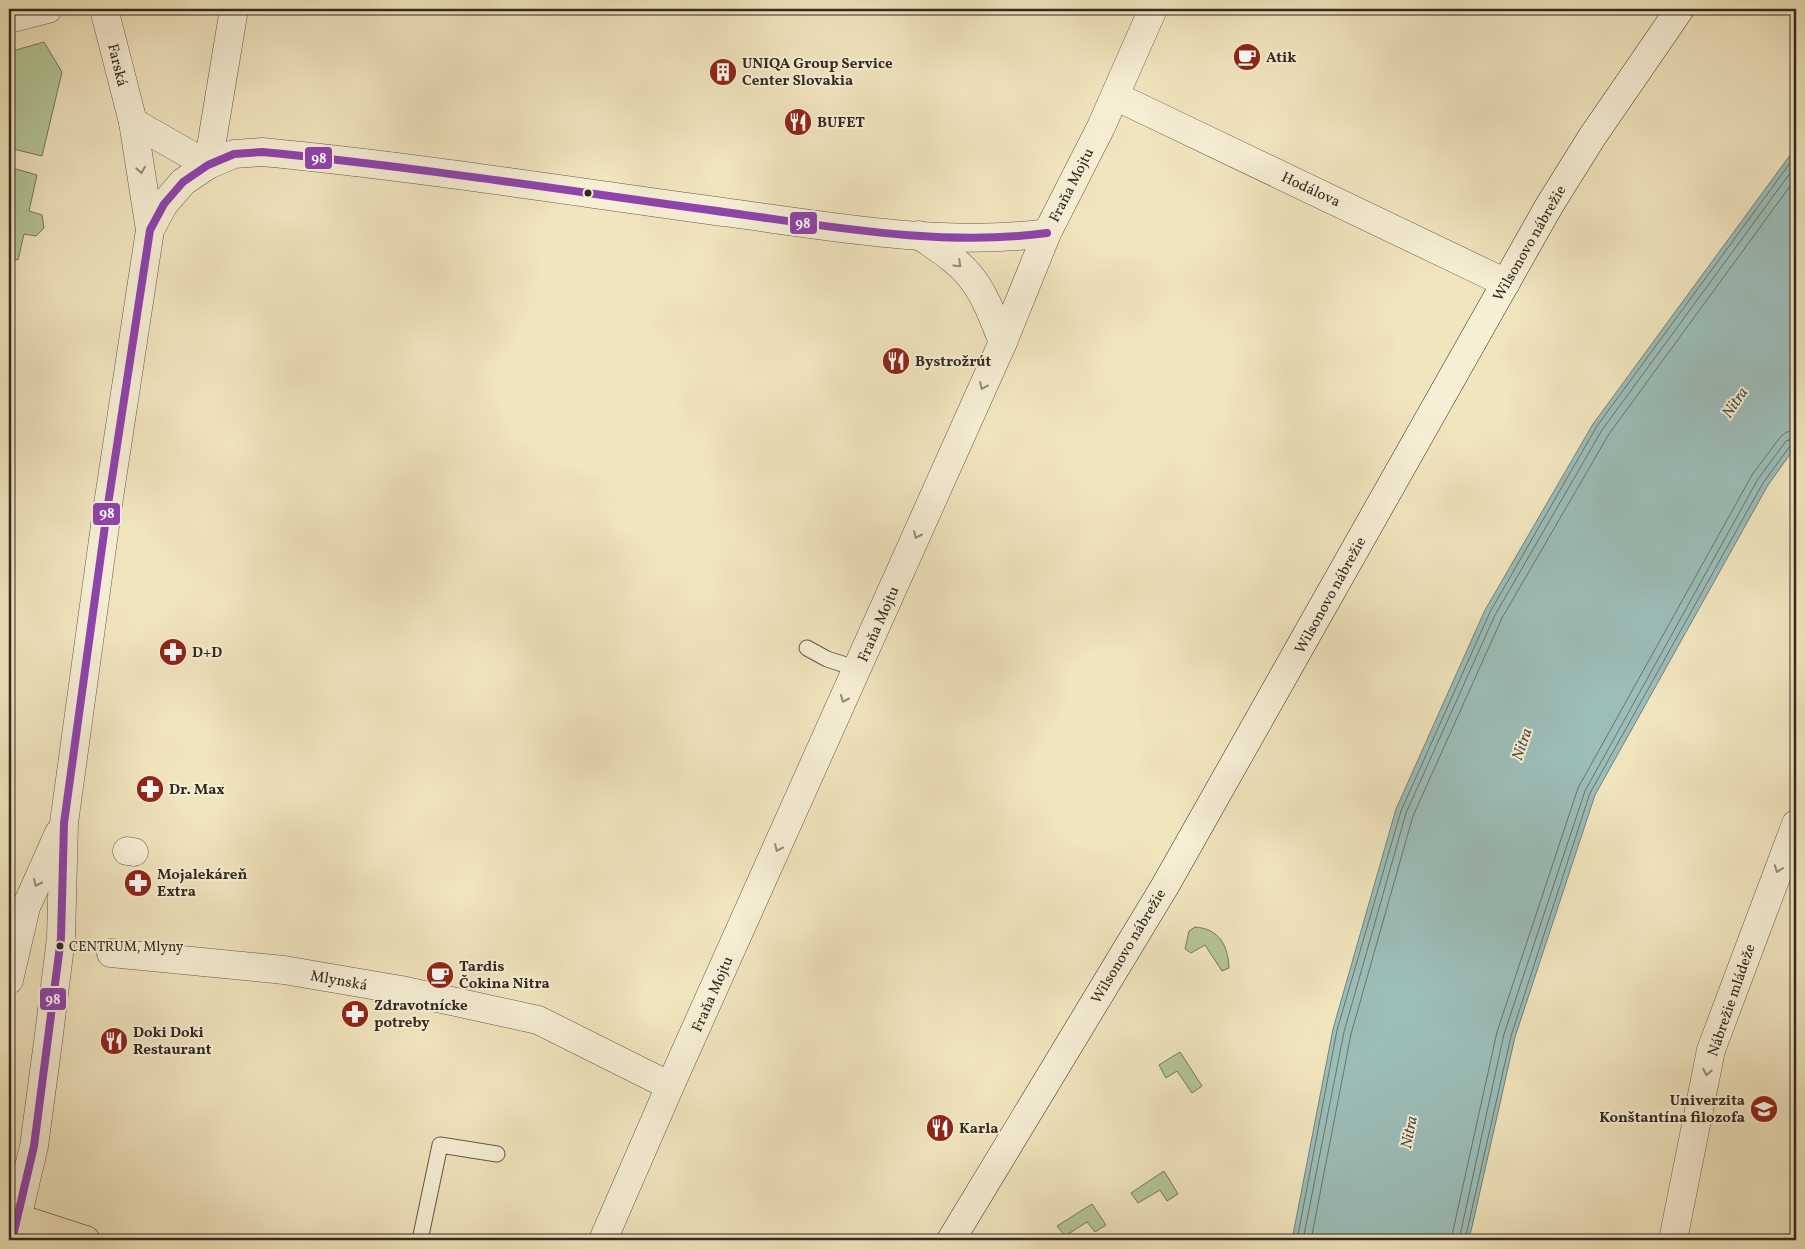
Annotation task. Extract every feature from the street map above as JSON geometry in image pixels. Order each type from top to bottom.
[{"type":"main road","points":[[13,1225],[86,1240]]},
{"type":"street","points":[[9,19],[48,9]]},
{"type":"street","name":"Farská","points":[[104,9],[133,122],[150,230]]},
{"type":"street","points":[[208,165],[234,9]]},
{"type":"street","name":"Fraňa Mojtu","points":[[603,1240],[1003,342],[1048,233],[1114,96],[1153,9]]},
{"type":"street","name":"Wilsonovo nábrežie","points":[[951,1240],[1165,886],[1549,206],[1592,137],[1680,9]]},
{"type":"street","name":"Hodálova","points":[[1114,96],[1506,283]]},
{"type":"street","points":[[133,122],[208,165]]},
{"type":"street","points":[[13,1225],[34,1146],[60,947],[64,823],[108,502],[150,230],[164,204],[183,182],[208,165],[234,154],[262,152],[808,223],[919,235],[1014,238],[1048,233]]},
{"type":"street","points":[[919,235],[955,261],[972,278],[992,315],[1003,342]]},
{"type":"street","points":[[9,980],[26,907],[64,823]]},
{"type":"street","name":"Nábrežie mládeže","points":[[1673,1240],[1712,1050],[1796,824]]},
{"type":"street","name":"Mlynská","points":[[111,953],[284,970],[401,990],[538,1020],[670,1086]]},
{"type":"street","name":"Wilsonovo nábrežie","points":[[958,1240],[984,1185]]},
{"type":"lane","points":[[807,648],[827,659],[858,669]]},
{"type":"lane","points":[[420,1240],[440,1145],[497,1154]]},
{"type":"green space","points":[[44,42],[62,72],[42,156],[9,148],[9,52]]},
{"type":"green space","points":[[9,167],[37,175],[29,211],[42,215],[44,228],[36,236],[24,234],[18,260],[9,258]]},
{"type":"green space","points":[[1195,927],[1211,931],[1221,940],[1227,953],[1229,968],[1222,971],[1205,945],[1191,953],[1185,949],[1189,931]]},
{"type":"green space","points":[[1180,1052],[1202,1086],[1192,1093],[1177,1071],[1166,1078],[1159,1065]]},
{"type":"green space","points":[[1164,1171],[1178,1194],[1167,1201],[1160,1190],[1138,1203],[1131,1193]]},
{"type":"green space","points":[[1092,1204],[1106,1225],[1095,1232],[1087,1222],[1065,1236],[1057,1226]]},
{"type":"water","name":"Nitra","points":[[1796,147],[1796,446],[1768,485],[1595,795],[1515,1037],[1469,1240],[1292,1240],[1333,1029],[1396,809],[1485,610],[1593,424]]},
{"type":"transit line","name":"98","points":[[12,1240],[34,1146],[61,938],[64,823],[107,511],[150,230],[164,204],[183,182],[208,165],[234,154],[262,152],[438,172],[889,234],[969,238],[1047,233]]},
{"type":"place","name":"Atik","points":[[1247,57]]},
{"type":"place","name":"UNIQA Group Service Center Slovakia","points":[[723,72]]},
{"type":"place","name":"BUFET","points":[[798,122]]},
{"type":"place","name":"Bystrožrút","points":[[896,361]]},
{"type":"place","name":"D+D","points":[[173,652]]},
{"type":"place","name":"Dr. Max","points":[[150,789]]},
{"type":"place","name":"Mojalekáreň Extra","points":[[138,883]]},
{"type":"place","name":"CENTRUM, Mlyny","points":[[60,946]]},
{"type":"place","name":"Tardis Čokina Nitra","points":[[440,975]]},
{"type":"place","name":"Zdravotnícke potreby","points":[[355,1014]]},
{"type":"place","name":"Doki Doki Restaurant","points":[[114,1041]]},
{"type":"place","name":"Univerzita Konštantína filozofa","points":[[1764,1109]]},
{"type":"place","name":"Karla","points":[[940,1128]]}]
